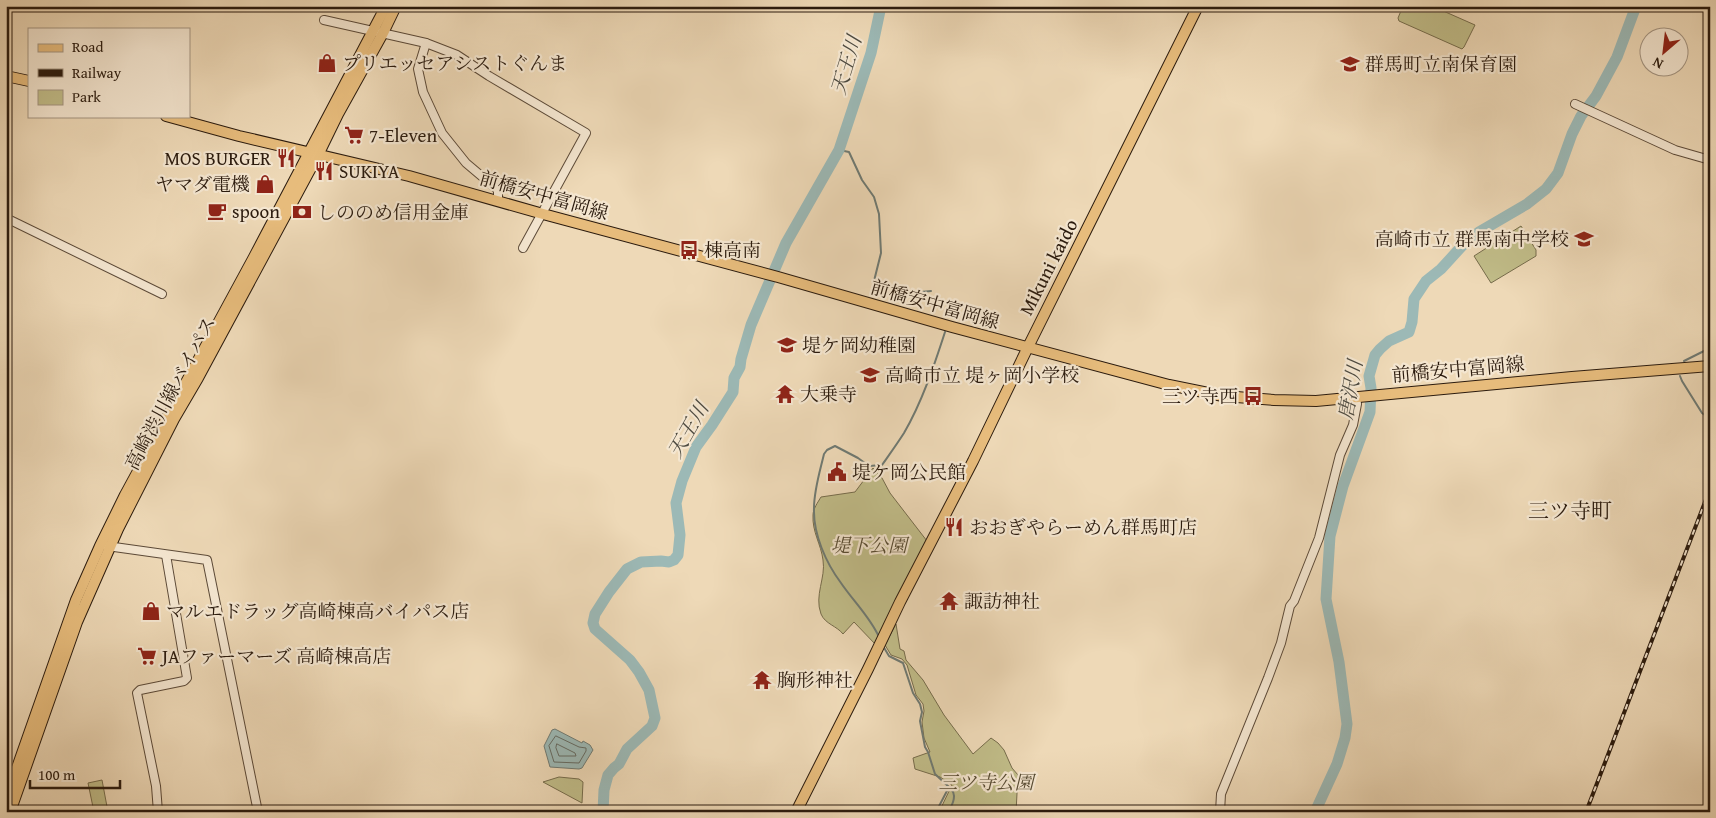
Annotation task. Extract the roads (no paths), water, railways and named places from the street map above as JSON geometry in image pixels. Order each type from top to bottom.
[{"type":"main road","name":"高崎渋川線バイパス","points":[[6,799],[76,600],[198,378],[313,154],[372,30],[386,6]]},
{"type":"main road","name":"高崎渋川線バイパス","points":[[313,154],[338,114],[396,6]]},
{"type":"main road","name":"Mikuni kaido","points":[[796,812],[900,602],[973,461],[1198,6]]},
{"type":"main road","points":[[6,76],[28,82]]},
{"type":"main road","name":"前橋安中富岡線","points":[[173,118],[239,136],[409,176],[1028,347],[1162,383],[1223,396],[1306,401],[1710,366]]},
{"type":"main road","name":"高崎渋川線バイパス","points":[[10,812],[105,546]]},
{"type":"street","points":[[324,20],[426,43],[457,55],[586,133],[523,248]]},
{"type":"street","points":[[426,43],[418,69],[423,92],[428,103],[448,143],[466,163],[498,190],[498,200]]},
{"type":"street","points":[[1575,104],[1675,150],[1710,160]]},
{"type":"street","points":[[6,218],[162,294]]},
{"type":"street","points":[[1220,812],[1221,794],[1281,643],[1290,606],[1294,601],[1319,538],[1340,455],[1353,424],[1357,404],[1356,396]]},
{"type":"street","points":[[105,546],[207,560],[258,812]]},
{"type":"street","points":[[158,812],[156,786],[137,693],[140,690],[184,681],[187,678],[166,555]]},
{"type":"water","points":[[555,729],[582,743],[583,741],[590,745],[593,750],[582,768],[550,767],[544,746],[552,730]]},
{"type":"waterway","name":"天王川","points":[[603,812],[604,790],[608,775],[619,764],[627,749],[652,726],[655,718],[649,690],[639,672],[630,660],[595,629],[593,623],[595,614],[627,569],[641,562],[669,562],[678,555],[680,535],[676,503],[682,481],[696,447],[733,392],[734,378],[740,367],[751,325],[786,243],[839,150],[871,53],[881,6]]},
{"type":"waterway","name":"唐沢川","points":[[1315,812],[1337,764],[1347,724],[1339,662],[1326,599],[1330,536],[1343,486],[1370,412],[1371,388],[1369,376],[1375,355],[1389,341],[1409,332],[1414,299],[1426,281],[1479,232],[1527,204],[1546,189],[1558,173],[1572,134],[1581,116],[1596,96],[1617,57],[1636,6]]},
{"type":"waterway","points":[[839,150],[849,152],[862,180],[874,197],[879,214],[881,253],[874,281],[875,286],[894,294],[931,291]]},
{"type":"waterway","points":[[1710,309],[1710,315]]},
{"type":"waterway","points":[[879,637],[866,616],[835,575],[821,548],[814,518],[814,501],[818,481],[824,454],[835,446],[869,466],[882,465],[904,433],[916,409],[932,371],[945,332]]},
{"type":"waterway","points":[[1684,361],[1710,348]]},
{"type":"waterway","points":[[1680,376],[1702,413],[1710,419]]},
{"type":"waterway","points":[[883,646],[889,656],[903,663],[913,693],[920,704],[922,712],[920,721],[925,747],[935,774],[949,787],[936,812]]},
{"type":"waterway","points":[[948,812],[954,796],[949,787]]},
{"type":"railway","points":[[1586,812],[1710,489]]},
{"type":"place","name":"プリエッセアシストぐんま","points":[[327,63]]},
{"type":"place","name":"群馬町立南保育園","points":[[1350,64]]},
{"type":"place","name":"7-Eleven","points":[[354,135]]},
{"type":"place","name":"MOS BURGER","points":[[286,158]]},
{"type":"place","name":"SUKIYA","points":[[324,171]]},
{"type":"place","name":"ヤマダ電機","points":[[265,184]]},
{"type":"place","name":"spoon","points":[[217,211]]},
{"type":"place","name":"しののめ信用金庫","points":[[302,212]]},
{"type":"place","name":"高崎市立 群馬南中学校","points":[[1584,239]]},
{"type":"place","name":"棟高南","points":[[689,250]]},
{"type":"place","name":"堤ケ岡幼稚園","points":[[787,345]]},
{"type":"place","name":"高崎市立 堤ヶ岡小学校","points":[[870,375]]},
{"type":"place","name":"大乗寺","points":[[785,394]]},
{"type":"place","name":"三ツ寺西","points":[[1253,396]]},
{"type":"place","name":"堤ケ岡公民館","points":[[837,472]]},
{"type":"place","name":"おおぎやらーめん群馬町店","points":[[954,527]]},
{"type":"place","name":"諏訪神社","points":[[949,601]]},
{"type":"place","name":"マルエドラッグ高崎棟高バイパス店","points":[[151,611]]},
{"type":"place","name":"JAファーマーズ 高崎棟高店","points":[[147,656]]},
{"type":"place","name":"胸形神社","points":[[762,680]]},
{"type":"district","name":"三ツ寺町","points":[[1570,511]]},
{"type":"park label","name":"堤下公園","points":[[869,545]]},
{"type":"park label","name":"三ツ寺公園","points":[[986,782]]}]
